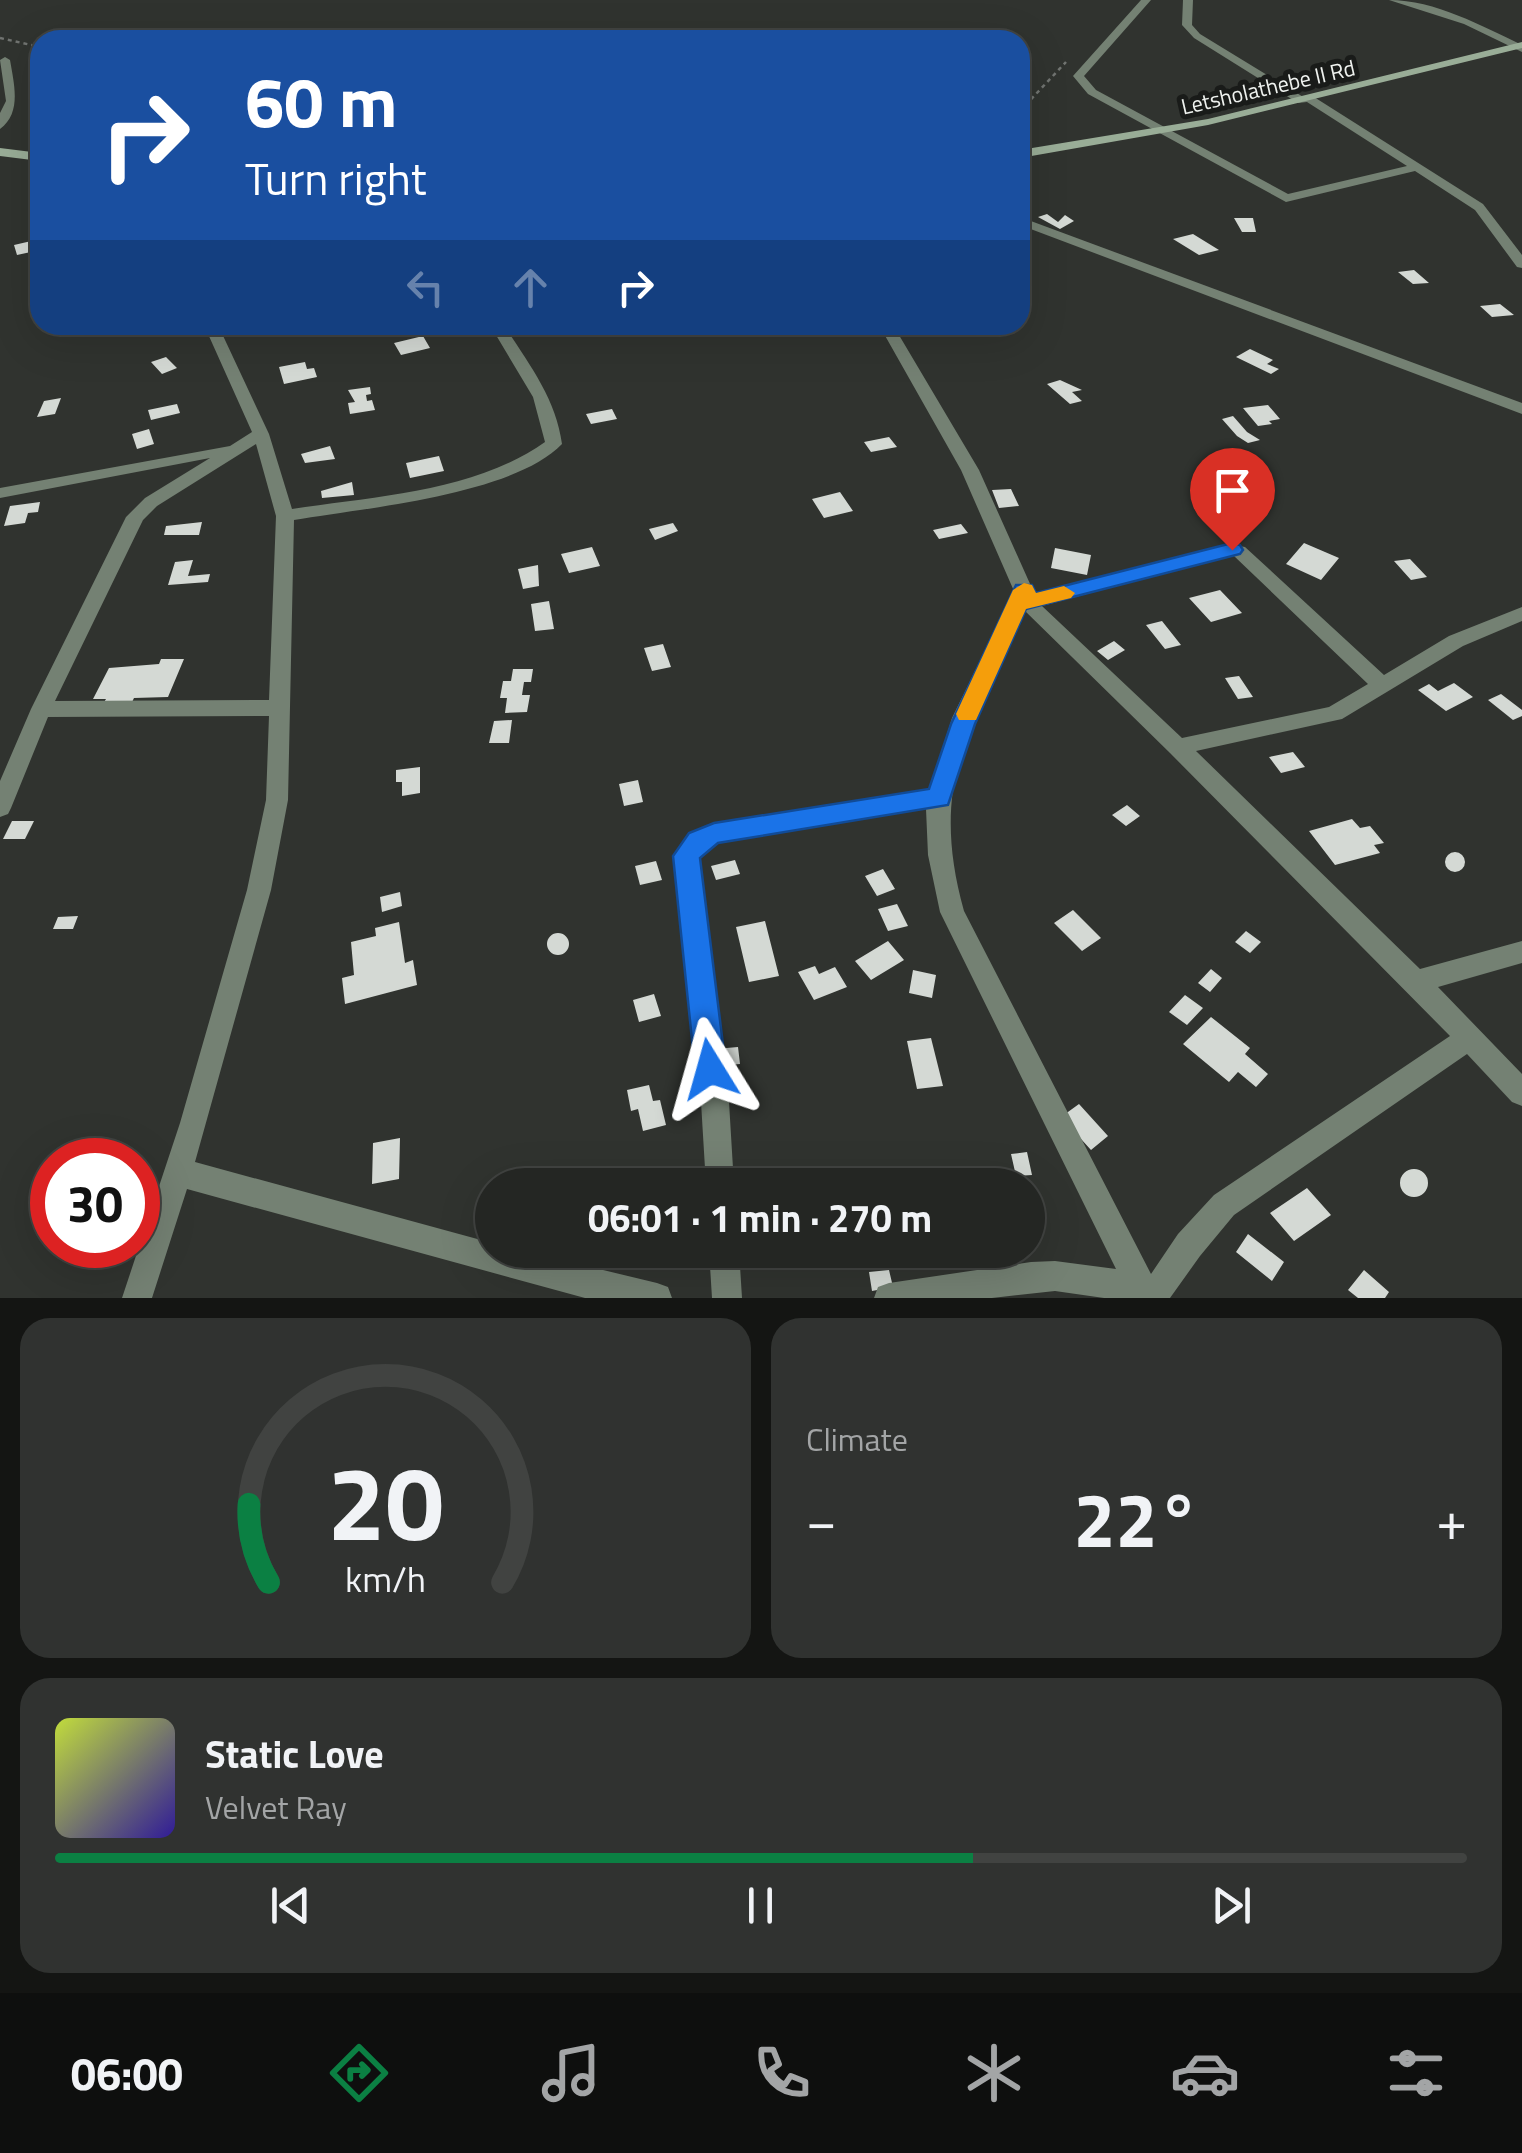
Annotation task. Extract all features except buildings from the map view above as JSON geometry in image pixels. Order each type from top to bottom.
[{"type":"street","points":[[1146,0],[1078,76],[1092,92],[1286,198],[1418,166]]},
{"type":"street","points":[[1188,0],[1187,25],[1197,36],[1418,166],[1479,208],[1522,264]]},
{"type":"street","points":[[1394,0],[1466,22],[1520,47]]},
{"type":"street","name":"Letsholathebe II Rd","points":[[1030,152],[1165,131],[1520,47]]},
{"type":"street","points":[[0,126],[10,101],[5,60]]},
{"type":"street","points":[[2,155],[30,156]]},
{"type":"street","points":[[1030,225],[1522,408]]},
{"type":"street","points":[[137,1298],[178,1172],[270,845],[281,708],[285,516],[261,434],[216,335]]},
{"type":"street","points":[[285,516],[466,482],[542,456],[554,444],[554,432],[535,389],[503,335]]},
{"type":"street","points":[[892,335],[970,470],[1027,596],[1051,629],[1178,747],[1522,1092]]},
{"type":"street","points":[[0,808],[41,709],[134,517],[261,434]]},
{"type":"street","points":[[0,492],[239,448]]},
{"type":"street","points":[[1027,596],[1232,550],[1253,560],[1383,686]]},
{"type":"street","points":[[1027,596],[963,724],[938,798],[938,838],[952,912],[1150,1292]]},
{"type":"street","points":[[1178,747],[1335,714],[1467,636],[1522,614]]},
{"type":"street","points":[[41,709],[281,708]]},
{"type":"street","points":[[719,1168],[686,856],[699,840],[714,833],[938,798]]},
{"type":"street","points":[[1416,982],[1522,952]]},
{"type":"street","points":[[1150,1292],[1224,1205],[1470,1037]]},
{"type":"street","points":[[178,1172],[597,1286],[657,1298]]},
{"type":"street","points":[[725,1268],[727,1298]]},
{"type":"street","points":[[889,1298],[1043,1276],[1150,1292]]},
{"type":"path","points":[[0,38],[30,45]]},
{"type":"slow traffic","points":[[968,714],[1024,590],[1029,602],[1064,593]]},
{"type":"route","points":[[710,1069],[686,856],[699,840],[714,833],[938,798],[963,724],[1024,590],[1029,602],[1232,550]]}]
